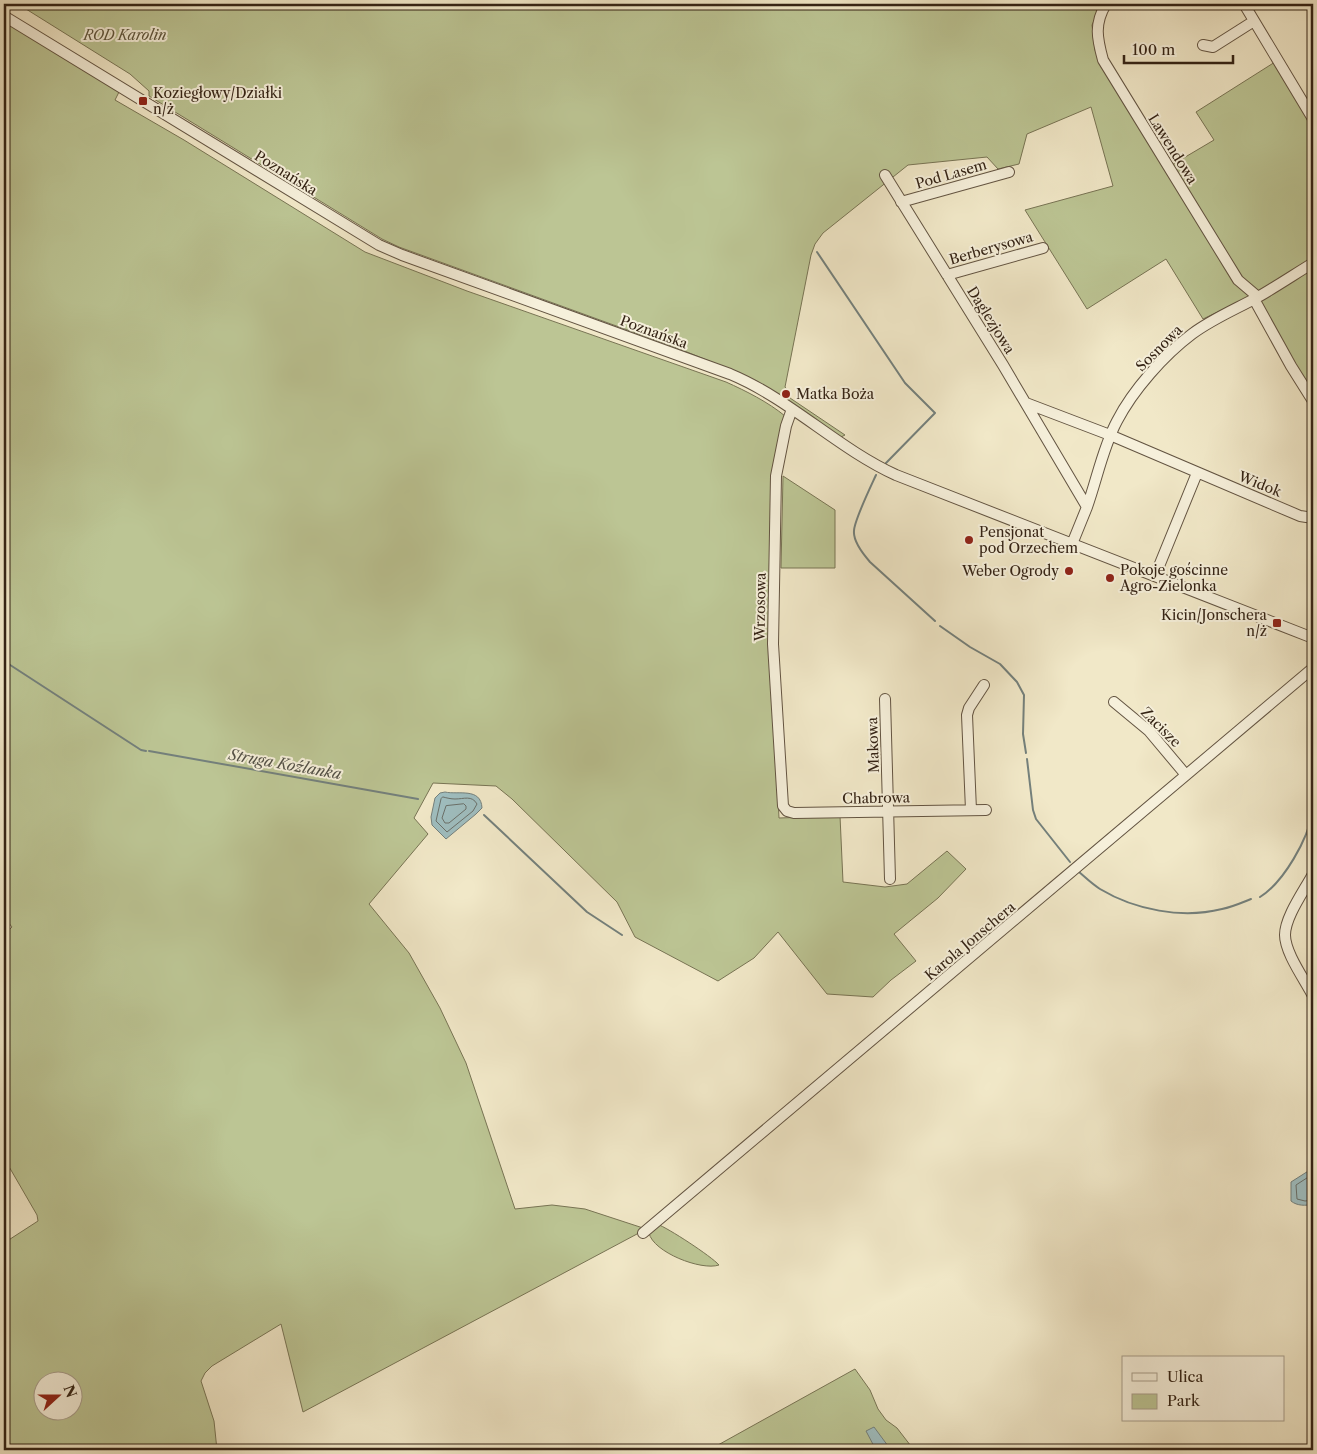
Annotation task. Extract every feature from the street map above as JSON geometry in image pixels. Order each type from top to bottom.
[{"type":"street","name":"Lawendowa","points":[[1106,4],[1096,28],[1103,60],[1238,280],[1256,298],[1291,366],[1313,401]]},
{"type":"street","points":[[1244,4],[1313,119]]},
{"type":"street","name":"Poznańska","points":[[4,16],[379,245],[730,374],[752,384],[891,473],[1313,638]]},
{"type":"street","points":[[1203,46],[1212,47],[1254,21]]},
{"type":"street","name":"Pod Lasem","points":[[901,202],[1009,172]]},
{"type":"street","name":"Daglezjowa","points":[[885,175],[1026,403],[1087,507]]},
{"type":"street","name":"Berberysowa","points":[[947,275],[1043,248]]},
{"type":"street","name":"Sosnowa","points":[[1072,544],[1087,507],[1110,436],[1134,394],[1178,346],[1205,325],[1256,298],[1313,263]]},
{"type":"street","points":[[1026,403],[1110,436]]},
{"type":"street","name":"Wrzosowa","points":[[783,806],[773,644],[776,476],[786,426],[792,409]]},
{"type":"street","name":"Widok","points":[[1110,436],[1300,516],[1313,518]]},
{"type":"street","points":[[1155,576],[1197,473]]},
{"type":"street","name":"Karola Jonschera","points":[[643,1233],[1313,668]]},
{"type":"street","points":[[972,810],[967,715],[969,708],[984,685]]},
{"type":"street","name":"Makowa","points":[[885,699],[890,879]]},
{"type":"street","name":"Zacisze","points":[[1114,702],[1149,731],[1186,774]]},
{"type":"street","name":"Chabrowa","points":[[783,806],[791,813],[986,810]]},
{"type":"street","points":[[1313,874],[1289,919],[1285,934],[1289,951],[1313,996]]},
{"type":"green space","name":"ROD Karolin","points":[[18,4],[1102,4],[1092,25],[1095,50],[1105,71],[1165,169],[1214,140],[1196,112],[1275,62],[1313,125],[1313,397],[1255,294],[1203,319],[1166,259],[1087,309],[1025,210],[1113,186],[1091,107],[1027,134],[1019,164],[998,169],[987,157],[908,165],[823,233],[815,244],[811,255],[785,387],[790,393],[790,398],[845,435],[841,437],[724,367],[677,348],[399,247],[382,239],[149,96],[149,91],[130,74]]},
{"type":"green space","points":[[4,21],[119,92],[115,100],[184,140],[365,252],[467,291],[726,382],[757,397],[785,416],[773,474],[770,643],[779,818],[840,816],[843,882],[885,887],[907,884],[947,851],[966,869],[938,898],[894,934],[916,961],[873,997],[827,994],[778,932],[754,958],[718,981],[635,937],[617,902],[512,799],[496,786],[433,783],[414,818],[428,834],[369,904],[409,953],[440,1008],[466,1063],[515,1209],[552,1205],[585,1209],[643,1228],[637,1234],[303,1412],[281,1324],[212,1366],[205,1373],[201,1381],[214,1421],[217,1450],[4,1450],[4,1243],[38,1221],[37,1215],[4,1158],[4,935],[12,927],[4,917]]},
{"type":"green space","points":[[783,476],[835,510],[835,568],[781,568]]},
{"type":"green space","points":[[657,1224],[689,1243],[719,1265],[711,1266],[690,1263],[668,1253],[652,1240],[649,1233]]},
{"type":"green space","points":[[855,1369],[870,1390],[878,1409],[886,1420],[897,1428],[914,1450],[709,1450]]},
{"type":"water","points":[[440,793],[473,794],[481,801],[482,808],[446,839],[432,825],[431,817],[435,798]]},
{"type":"water","points":[[1313,1168],[1313,1204],[1302,1205],[1293,1203],[1291,1201],[1291,1182]]},
{"type":"water","points":[[874,1427],[891,1450],[876,1450],[866,1431]]},
{"type":"waterway","points":[[817,252],[905,383],[935,413],[886,463]]},
{"type":"waterway","points":[[876,475],[855,526],[854,535],[857,544],[870,562],[935,621]]},
{"type":"waterway","points":[[940,626],[970,647],[1000,664],[1017,682],[1024,695],[1023,734],[1026,753]]},
{"type":"waterway","name":"Struga Koźlanka","points":[[4,661],[141,750],[146,751]]},
{"type":"waterway","name":"Struga Koźlanka","points":[[149,751],[418,799]]},
{"type":"waterway","points":[[1027,759],[1033,810],[1036,819],[1070,862]]},
{"type":"waterway","points":[[1260,897],[1278,881],[1294,859],[1306,834],[1313,811]]},
{"type":"waterway","points":[[484,815],[587,912],[622,935]]},
{"type":"waterway","points":[[1079,872],[1097,887],[1114,896],[1159,911],[1175,913],[1207,912],[1251,899]]},
{"type":"place","name":"Koziegłowy/Działki n/ż","points":[[143,101]]},
{"type":"place","name":"Matka Boża","points":[[786,394]]},
{"type":"place","name":"Pensjonat pod Orzechem","points":[[969,540]]},
{"type":"place","name":"Weber Ogrody","points":[[1069,571]]},
{"type":"place","name":"Pokoje gościnne Agro-Zielonka","points":[[1110,578]]},
{"type":"place","name":"Kicin/Jonschera n/ż","points":[[1277,623]]}]
